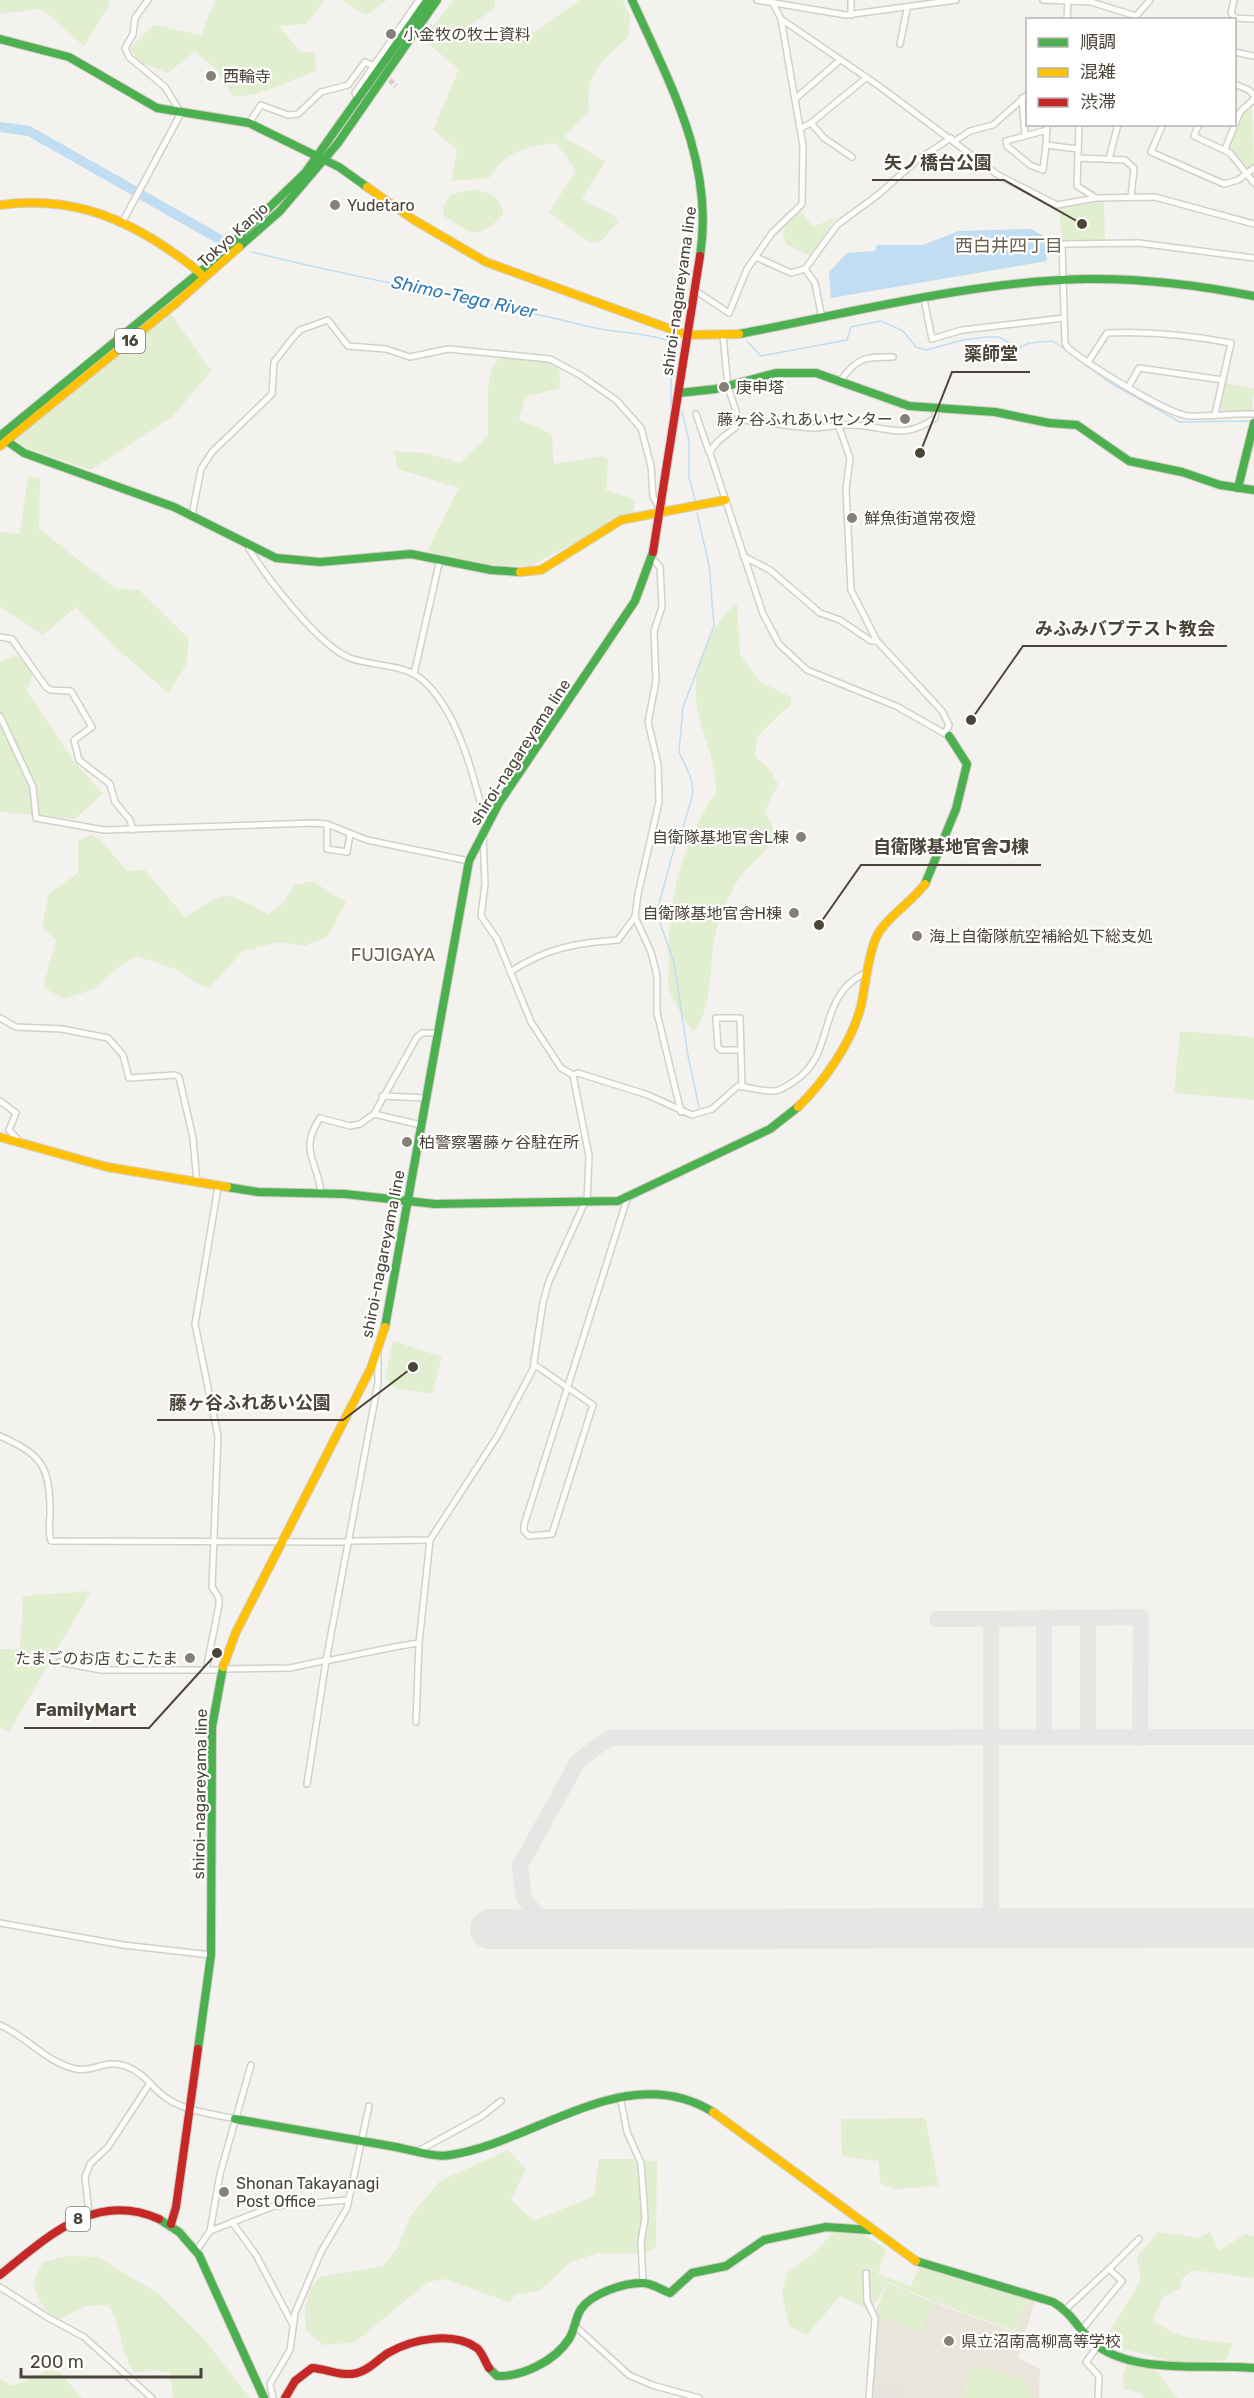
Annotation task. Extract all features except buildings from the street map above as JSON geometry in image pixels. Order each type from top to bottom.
[{"type":"main road","name":"Tokyo Kanjo","points":[[1,439],[203,275],[321,157],[379,88],[428,0]]},
{"type":"main road","name":"Tokyo Kanjo","points":[[321,157],[359,100],[417,22],[437,0]]},
{"type":"main road","name":"shiroi-nagareyama line","points":[[171,2224],[176,2207],[211,1954],[212,1727],[222,1670],[236,1632],[378,1350],[387,1320],[469,861],[485,828],[630,610],[652,558],[704,223],[701,176],[686,125],[632,0]]},
{"type":"main road","points":[[0,39],[69,57],[136,98],[158,108],[249,123],[321,157],[449,243],[486,262],[687,335],[723,336],[1006,285],[1063,280],[1120,279],[1176,283],[1254,296]]},
{"type":"main road","points":[[0,205],[57,202],[92,208],[123,220],[203,275]]},
{"type":"main road","points":[[679,393],[728,387],[763,375],[805,372],[841,380],[900,404],[936,410],[995,412],[1049,423],[1077,425],[1128,461],[1254,490]]},
{"type":"main road","points":[[1238,488],[1254,424]]},
{"type":"main road","points":[[1,439],[24,453],[192,515],[249,548],[288,560],[317,563],[398,554],[440,559],[490,571],[526,573],[541,570],[621,520],[725,500]]},
{"type":"main road","points":[[0,1137],[88,1163],[258,1192],[321,1193],[435,1204],[586,1202],[627,1199],[770,1129],[799,1107],[819,1086],[837,1058],[860,1009],[875,940],[881,929],[924,888],[956,809],[967,764],[947,735]]},
{"type":"main road","points":[[236,2119],[362,2139],[448,2156],[465,2152],[620,2096],[662,2094],[700,2104],[738,2128],[903,2254],[929,2268],[1044,2298],[1066,2308],[1098,2346],[1124,2356],[1181,2367],[1224,2365],[1254,2368]]},
{"type":"main road","name":"8","points":[[0,2275],[62,2229],[89,2214],[126,2210],[141,2212],[171,2224],[197,2250],[211,2275],[264,2398]]},
{"type":"main road","points":[[285,2398],[293,2382],[309,2369],[324,2367],[338,2373],[354,2374],[368,2368],[395,2350],[438,2339],[474,2346],[482,2353],[492,2372],[502,2377],[509,2375],[560,2350],[567,2343],[580,2311],[592,2299],[619,2286],[643,2283],[670,2293],[692,2273],[726,2266],[764,2240],[826,2227],[872,2230]]},
{"type":"street","points":[[123,220],[181,113],[165,87],[129,57],[125,48],[133,34],[135,18],[148,0]]},
{"type":"street","points":[[359,100],[355,93],[420,0]]},
{"type":"street","points":[[758,0],[774,5],[851,15],[907,9],[956,0]]},
{"type":"street","points":[[851,0],[851,15]]},
{"type":"street","points":[[1043,0],[1068,0],[1105,5],[1136,16],[1150,0]]},
{"type":"street","points":[[1067,18],[1068,0]]},
{"type":"street","points":[[1234,0],[1231,13],[1235,18]]},
{"type":"street","points":[[693,290],[729,313],[747,269],[772,233],[802,204],[801,128],[781,19],[774,5]]},
{"type":"street","points":[[900,44],[907,9]]},
{"type":"street","points":[[1236,18],[1254,19]]},
{"type":"street","points":[[781,19],[999,175],[1057,205],[1096,198],[1167,198],[1254,224]]},
{"type":"street","points":[[1236,52],[1254,56]]},
{"type":"street","points":[[795,99],[840,60]]},
{"type":"street","points":[[249,123],[261,105],[288,115],[298,114],[321,92],[348,85],[365,62],[374,66]]},
{"type":"street","points":[[801,128],[812,123],[866,78]]},
{"type":"street","points":[[1236,85],[1249,90],[1254,98],[1240,112],[1236,122]]},
{"type":"street","points":[[756,257],[790,273],[805,270],[837,225],[879,195],[917,160],[970,131],[993,125],[1026,95]]},
{"type":"street","points":[[1022,98],[1024,136]]},
{"type":"street","points":[[812,123],[824,138],[852,157]]},
{"type":"street","points":[[1079,126],[1077,186],[1096,198]]},
{"type":"street","points":[[1109,159],[1117,126]]},
{"type":"street","points":[[1162,126],[1151,152],[1218,182],[1231,183],[1254,168]]},
{"type":"street","points":[[1198,126],[1194,136],[1225,149],[1254,183]]},
{"type":"street","points":[[1225,149],[1234,126]]},
{"type":"street","points":[[1047,128],[1043,170],[1030,165],[1007,146],[1006,141],[1024,136],[1047,128]]},
{"type":"street","points":[[1046,145],[1078,149]]},
{"type":"street","points":[[1078,158],[1125,160],[1134,168],[1131,197]]},
{"type":"street","points":[[1254,258],[1139,243],[1062,244],[1065,343],[1088,362],[1148,400],[1188,416],[1254,414]]},
{"type":"street","points":[[805,270],[815,283],[822,318]]},
{"type":"street","points":[[924,299],[932,339],[962,330],[1064,318]]},
{"type":"street","points":[[192,515],[201,469],[213,452],[272,394],[274,362],[300,330],[328,320],[348,346],[356,348],[386,349],[410,357],[448,349],[543,358],[550,359],[580,375],[616,400],[641,428],[651,466],[653,497],[660,511]]},
{"type":"street","points":[[1088,362],[1107,333],[1139,331],[1185,334],[1232,343],[1215,414]]},
{"type":"street","points":[[723,336],[728,387],[740,423]]},
{"type":"street","points":[[841,380],[851,364],[868,357],[893,357]]},
{"type":"street","points":[[1129,386],[1139,368],[1223,380]]},
{"type":"street","points":[[711,456],[716,442],[732,433],[743,420],[812,428],[839,427],[849,424],[890,432],[914,429],[935,418],[936,410]]},
{"type":"street","points":[[696,414],[763,614],[779,644],[792,658],[824,678],[896,706],[947,735],[949,725],[942,711],[877,641],[851,590],[846,489],[850,458],[839,427]]},
{"type":"street","points":[[249,548],[315,633],[332,648],[369,664],[414,674],[434,691],[443,704],[472,767],[485,828],[485,884],[481,916],[497,939],[531,1022],[561,1068],[573,1075],[578,1073],[648,1095],[681,1112],[692,1115],[712,1109],[738,1086],[775,1091],[807,1072],[816,1062],[828,1020],[845,986],[867,972]]},
{"type":"street","points":[[743,556],[770,570],[820,613],[840,620],[871,641],[877,641]]},
{"type":"street","points":[[510,972],[535,955],[585,942],[618,940],[635,917],[659,802],[658,764],[649,734],[648,722],[657,681],[654,632],[662,607],[660,567],[652,558]]},
{"type":"street","points":[[414,674],[440,559]]},
{"type":"street","points":[[0,637],[12,639],[46,687],[51,690],[71,691],[92,728],[74,740],[79,760],[110,784],[115,802],[130,820],[133,830]]},
{"type":"street","points":[[0,716],[33,787],[36,818],[92,828],[133,830],[327,824],[350,834],[436,856],[469,861]]},
{"type":"street","points":[[327,824],[327,849],[347,852],[350,834]]},
{"type":"street","points":[[635,917],[651,952],[657,976],[657,1013],[681,1112]]},
{"type":"street","points":[[0,1018],[16,1027],[63,1029],[108,1038],[123,1055],[129,1078],[175,1075],[179,1077],[193,1138],[196,1183]]},
{"type":"street","points":[[740,1050],[721,1050],[718,1047],[716,1018],[740,1018],[742,1087]]},
{"type":"street","points":[[321,1193],[308,1149],[311,1131],[320,1118],[350,1126],[360,1124],[374,1114],[382,1096],[417,1038],[422,1033],[437,1033]]},
{"type":"street","points":[[416,1722],[419,1643],[430,1540],[498,1435],[535,1365],[543,1302],[549,1281],[586,1202],[589,1156],[573,1075]]},
{"type":"street","points":[[382,1096],[426,1098]]},
{"type":"street","points":[[0,1101],[16,1113],[9,1130],[22,1144]]},
{"type":"street","points":[[374,1114],[421,1125]]},
{"type":"street","points":[[206,1670],[219,1605],[219,1598],[212,1587],[218,1436],[195,1324],[218,1187]]},
{"type":"street","points":[[535,1365],[567,1387],[593,1405],[552,1534],[528,1536],[524,1531],[524,1525],[567,1387],[627,1199]]},
{"type":"street","points":[[307,1784],[327,1660],[378,1383],[378,1350]]},
{"type":"street","points":[[0,1436],[27,1448],[44,1466],[50,1509],[48,1532],[51,1540],[213,1542],[430,1540]]},
{"type":"street","points":[[59,1662],[100,1670],[290,1668],[374,1653],[392,1645],[419,1643]]},
{"type":"street","points":[[0,1923],[123,1945],[211,1954]]},
{"type":"street","points":[[0,2025],[21,2036],[47,2055],[75,2069],[116,2063],[142,2074],[165,2098],[190,2108],[236,2119]]},
{"type":"street","points":[[197,2250],[210,2231],[212,2207],[251,2066]]},
{"type":"street","points":[[89,2214],[85,2177],[90,2164],[108,2147],[150,2083]]},
{"type":"street","points":[[620,2096],[627,2132],[641,2163],[645,2218],[641,2242],[643,2283]]},
{"type":"street","points":[[418,2151],[482,2116],[501,2101]]},
{"type":"street","points":[[273,2398],[270,2384],[290,2350],[293,2324],[321,2252],[347,2208],[369,2106]]},
{"type":"street","points":[[210,2231],[274,2206],[348,2200]]},
{"type":"street","points":[[232,2222],[256,2255],[293,2324]]},
{"type":"street","points":[[1066,2308],[1139,2239]]},
{"type":"street","points":[[1084,2327],[1122,2281],[1109,2269]]},
{"type":"street","points":[[866,2273],[867,2301],[875,2318],[869,2398]]},
{"type":"street","points":[[0,2287],[84,2337],[152,2398]]},
{"type":"street","points":[[575,2326],[629,2374],[651,2385],[699,2398]]},
{"type":"street","points":[[1098,2346],[1086,2362],[1099,2376],[1098,2398]]},
{"type":"shaded area","name":"県立沼南高柳高等学校","points":[[888,2283],[934,2303],[1015,2332],[1029,2298],[1035,2300],[1018,2358],[1040,2369],[1039,2398],[872,2398],[877,2331],[876,2310]]},
{"type":"shaded area","points":[[876,2386],[898,2387],[898,2398],[875,2398]]},
{"type":"green space","points":[[0,0],[108,0],[110,4],[84,46],[39,9],[0,14]]},
{"type":"green space","points":[[215,0],[325,0],[306,24],[278,26],[301,52],[314,52],[317,70],[275,88],[241,96],[232,95],[216,69],[195,51],[168,73],[139,62],[130,47],[154,25],[201,35]]},
{"type":"green space","points":[[342,0],[387,0],[366,15]]},
{"type":"green space","points":[[454,0],[495,0],[494,9],[467,27],[486,42],[537,31],[580,0],[623,0],[630,17],[629,36],[604,60],[592,78],[588,98],[590,111],[563,137],[605,161],[582,199],[611,214],[619,221],[599,243],[587,241],[549,212],[576,171],[556,143],[517,151],[503,161],[489,178],[451,181],[457,150],[433,130],[459,69],[422,39]]},
{"type":"green space","points":[[1252,104],[1254,166],[1246,168],[1229,146],[1242,114]]},
{"type":"green space","points":[[475,189],[495,197],[503,215],[491,226],[477,233],[466,230],[444,216],[443,207],[451,194]]},
{"type":"green space","points":[[1104,202],[1105,240],[1061,241],[1060,207]]},
{"type":"green space","points":[[801,211],[813,227],[836,217],[810,256],[786,244],[783,235],[786,225]]},
{"type":"green space","points":[[171,314],[211,371],[173,416],[91,470],[29,449],[16,440]]},
{"type":"green space","points":[[517,353],[547,356],[559,369],[560,388],[525,397],[519,420],[543,429],[552,436],[554,464],[601,456],[608,459],[606,490],[634,499],[634,512],[530,566],[476,564],[427,551],[459,488],[398,469],[394,451],[426,453],[460,463],[488,436],[488,388],[491,371],[497,360]]},
{"type":"green space","points":[[1225,383],[1254,389],[1252,409],[1248,412],[1223,411],[1220,407]]},
{"type":"green space","points":[[28,476],[40,479],[39,529],[115,588],[139,590],[189,639],[186,665],[168,693],[114,646],[76,607],[43,635],[0,607],[0,532],[20,534]]},
{"type":"green space","points":[[737,603],[740,654],[760,682],[791,697],[791,704],[758,736],[755,756],[770,770],[778,784],[765,811],[772,828],[772,840],[738,880],[720,918],[713,946],[705,1008],[693,1032],[669,989],[671,919],[685,853],[704,812],[716,793],[710,752],[698,712],[696,681],[698,666],[717,625]]},
{"type":"green space","points":[[16,656],[35,668],[27,691],[75,763],[103,793],[75,819],[0,812],[0,661]]},
{"type":"green space","points":[[91,835],[99,838],[127,871],[145,870],[185,917],[210,902],[226,896],[242,900],[268,915],[284,902],[294,885],[312,881],[346,902],[328,936],[305,946],[278,942],[243,951],[209,988],[201,986],[180,971],[137,956],[117,968],[94,989],[64,999],[43,987],[56,940],[42,927],[49,893],[78,873],[78,841]]},
{"type":"green space","points":[[1180,1031],[1254,1037],[1254,1100],[1174,1093]]},
{"type":"green space","points":[[393,1341],[442,1357],[432,1394],[395,1388],[385,1378]]},
{"type":"green space","points":[[91,1591],[9,1732],[0,1727],[0,1649],[20,1649],[23,1596]]},
{"type":"green space","points":[[925,2118],[939,2186],[895,2189],[880,2183],[879,2161],[842,2156],[841,2119]]},
{"type":"green space","points":[[508,2150],[526,2169],[511,2200],[534,2221],[594,2196],[599,2159],[635,2159],[657,2162],[656,2247],[645,2254],[599,2253],[571,2262],[539,2291],[516,2295],[508,2302],[445,2279],[428,2282],[355,2342],[324,2345],[306,2331],[305,2311],[310,2288],[320,2277],[383,2266],[398,2248],[409,2218],[440,2181]]},
{"type":"green space","points":[[835,2231],[860,2232],[886,2249],[878,2274],[911,2286],[919,2267],[1028,2299],[1015,2331],[888,2282],[874,2306],[867,2309],[840,2296],[807,2335],[789,2326],[782,2294],[787,2273],[815,2252]]},
{"type":"green space","points":[[1158,2232],[1198,2238],[1210,2232],[1219,2251],[1245,2234],[1254,2236],[1254,2278],[1193,2270],[1182,2279],[1180,2289],[1163,2297],[1153,2320],[1181,2335],[1232,2343],[1227,2360],[1180,2363],[1102,2344],[1141,2280],[1137,2257]]},
{"type":"green space","points":[[67,2256],[98,2257],[159,2294],[204,2339],[250,2398],[173,2398],[170,2373],[154,2370],[135,2373],[126,2357],[116,2321],[108,2305],[85,2306],[54,2322],[38,2298],[33,2282],[43,2262]]},
{"type":"green space","points":[[888,2284],[933,2304],[921,2334],[879,2316],[877,2310]]},
{"type":"green space","points":[[1127,2364],[1154,2370],[1178,2398],[1143,2398],[1142,2394],[1124,2389],[1123,2374]]},
{"type":"green space","points":[[984,2366],[1024,2380],[1028,2392],[1035,2398],[961,2398],[970,2371]]},
{"type":"green space","points":[[49,2370],[60,2373],[82,2398],[0,2398],[0,2379],[13,2386]]},
{"type":"water","points":[[1031,229],[1044,236],[1047,261],[831,298],[829,272],[847,253],[875,251],[877,245],[923,245],[959,231]]},
{"type":"waterway","name":"Shimo-Tega River","points":[[0,127],[29,131],[219,239]]},
{"type":"waterway","name":"Shimo-Tega River","points":[[252,252],[586,326],[664,339],[675,343]]},
{"type":"waterway","name":"Shimo-Tega River","points":[[747,341],[761,356],[847,340],[851,327],[881,321],[903,331],[916,347],[926,350],[963,340],[986,337],[999,337],[1019,348],[1029,343],[1053,341],[1109,382],[1180,422],[1253,421]]},
{"type":"waterway","points":[[671,343],[671,406]]},
{"type":"waterway","points":[[682,412],[689,441],[689,477],[695,500]]},
{"type":"waterway","points":[[697,513],[709,565],[714,626],[683,707],[679,752],[691,778],[693,793],[683,828],[676,841],[658,908],[660,923],[674,962],[688,1056],[699,1107]]},
{"type":"taxiway","points":[[991,1928],[991,1619],[1141,1617],[1140,1738]]},
{"type":"taxiway","points":[[1044,1618],[1044,1737]]},
{"type":"taxiway","points":[[1088,1618],[1088,1737]]},
{"type":"taxiway","points":[[937,1619],[991,1619]]},
{"type":"taxiway","points":[[557,1929],[539,1918],[524,1898],[520,1866],[578,1761],[609,1738],[1254,1737]]},
{"type":"runway","points":[[490,1929],[1254,1928]]},
{"type":"tunnel","points":[[384,75],[396,86]]},
{"type":"traffic: fast","points":[[0,436],[217,258],[305,173],[428,0]]},
{"type":"traffic: fast","points":[[239,247],[280,211],[338,143],[437,0]]},
{"type":"traffic: fast","points":[[632,0],[674,93],[695,156],[701,188],[703,222],[700,256]]},
{"type":"traffic: fast","points":[[0,39],[69,57],[157,108],[249,123],[339,167],[367,187]]},
{"type":"traffic: fast","points":[[739,334],[912,299],[1000,285],[1043,281],[1086,279],[1149,281],[1254,296]]},
{"type":"traffic: fast","points":[[679,393],[716,389],[776,373],[816,373],[909,406],[995,412],[1049,423],[1077,425],[1129,461],[1182,472],[1220,485],[1254,490]]},
{"type":"traffic: fast","points":[[1238,488],[1254,423]]},
{"type":"traffic: fast","points":[[4,439],[24,453],[174,507],[276,558],[320,562],[411,554],[491,570],[520,572]]},
{"type":"traffic: fast","points":[[385,1327],[469,861],[499,803],[635,601],[653,552]]},
{"type":"traffic: fast","points":[[925,884],[956,809],[967,764],[949,736]]},
{"type":"traffic: fast","points":[[227,1187],[258,1192],[345,1194],[435,1204],[618,1201],[770,1129],[798,1107]]},
{"type":"traffic: fast","points":[[198,2049],[211,1955],[212,1727],[223,1667]]},
{"type":"traffic: fast","points":[[235,2119],[444,2156],[482,2147],[582,2108],[615,2098],[648,2094],[681,2098],[713,2112]]},
{"type":"traffic: fast","points":[[159,2219],[179,2232],[199,2255],[264,2398]]},
{"type":"traffic: fast","points":[[489,2368],[497,2376],[507,2376],[527,2371],[547,2361],[569,2339],[581,2309],[601,2293],[637,2283],[654,2286],[670,2293],[692,2273],[726,2266],[764,2240],[826,2227],[870,2230]]},
{"type":"traffic: fast","points":[[916,2261],[1053,2302],[1067,2312],[1087,2337],[1099,2347],[1133,2361],[1174,2366],[1254,2368]]},
{"type":"traffic: slow","points":[[367,187],[414,220],[486,262],[687,335],[739,334]]},
{"type":"traffic: slow","points":[[0,205],[23,203],[66,205],[107,216],[146,235],[202,275]]},
{"type":"traffic: slow","points":[[0,446],[175,304],[239,247]]},
{"type":"traffic: slow","points":[[520,572],[541,570],[621,520],[725,500]]},
{"type":"traffic: slow","points":[[798,1107],[827,1074],[851,1033],[861,1006],[876,938],[892,917],[925,884]]},
{"type":"traffic: slow","points":[[0,1137],[107,1167],[227,1187]]},
{"type":"traffic: slow","points":[[223,1667],[236,1632],[371,1368],[385,1327]]},
{"type":"traffic: slow","points":[[713,2112],[916,2261]]},
{"type":"traffic: jam","points":[[653,552],[700,256]]},
{"type":"traffic: jam","points":[[171,2224],[176,2207],[198,2049]]},
{"type":"traffic: jam","points":[[0,2275],[54,2233],[93,2214],[114,2210],[136,2212],[159,2219]]},
{"type":"traffic: jam","points":[[285,2398],[295,2381],[312,2368],[340,2373],[357,2373],[398,2348],[433,2339],[456,2340],[477,2348],[489,2368]]},
{"type":"place","name":"小金牧の牧士資料","points":[[391,34]]},
{"type":"place","name":"西輪寺","points":[[211,76]]},
{"type":"place","name":"Yudetaro","points":[[335,205]]},
{"type":"place","name":"矢ノ橋台公園","points":[[1082,224]]},
{"type":"place","name":"庚申塔","points":[[724,387]]},
{"type":"place","name":"藤ヶ谷ふれあいセンター","points":[[905,419]]},
{"type":"place","name":"薬師堂","points":[[920,453]]},
{"type":"place","name":"鮮魚街道常夜燈","points":[[852,518]]},
{"type":"place","name":"みふみバプテスト教会","points":[[971,720]]},
{"type":"place","name":"自衛隊基地官舎L棟","points":[[801,837]]},
{"type":"place","name":"自衛隊基地官舎H棟","points":[[794,913]]},
{"type":"place","name":"自衛隊基地官舎J棟","points":[[819,925]]},
{"type":"place","name":"海上自衛隊航空補給処下総支処","points":[[917,936]]},
{"type":"place","name":"柏警察署藤ヶ谷駐在所","points":[[407,1142]]},
{"type":"place","name":"藤ヶ谷ふれあい公園","points":[[413,1367]]},
{"type":"place","name":"FamilyMart","points":[[217,1653]]},
{"type":"place","name":"たまごのお店 むこたま","points":[[190,1658]]},
{"type":"place","name":"Shonan Takayanagi Post Office","points":[[224,2192]]},
{"type":"place","name":"県立沼南高柳高等学校","points":[[949,2341]]},
{"type":"district","name":"西白井四丁目","points":[[1009,246]]},
{"type":"district","name":"FUJIGAYA","points":[[393,955]]}]
